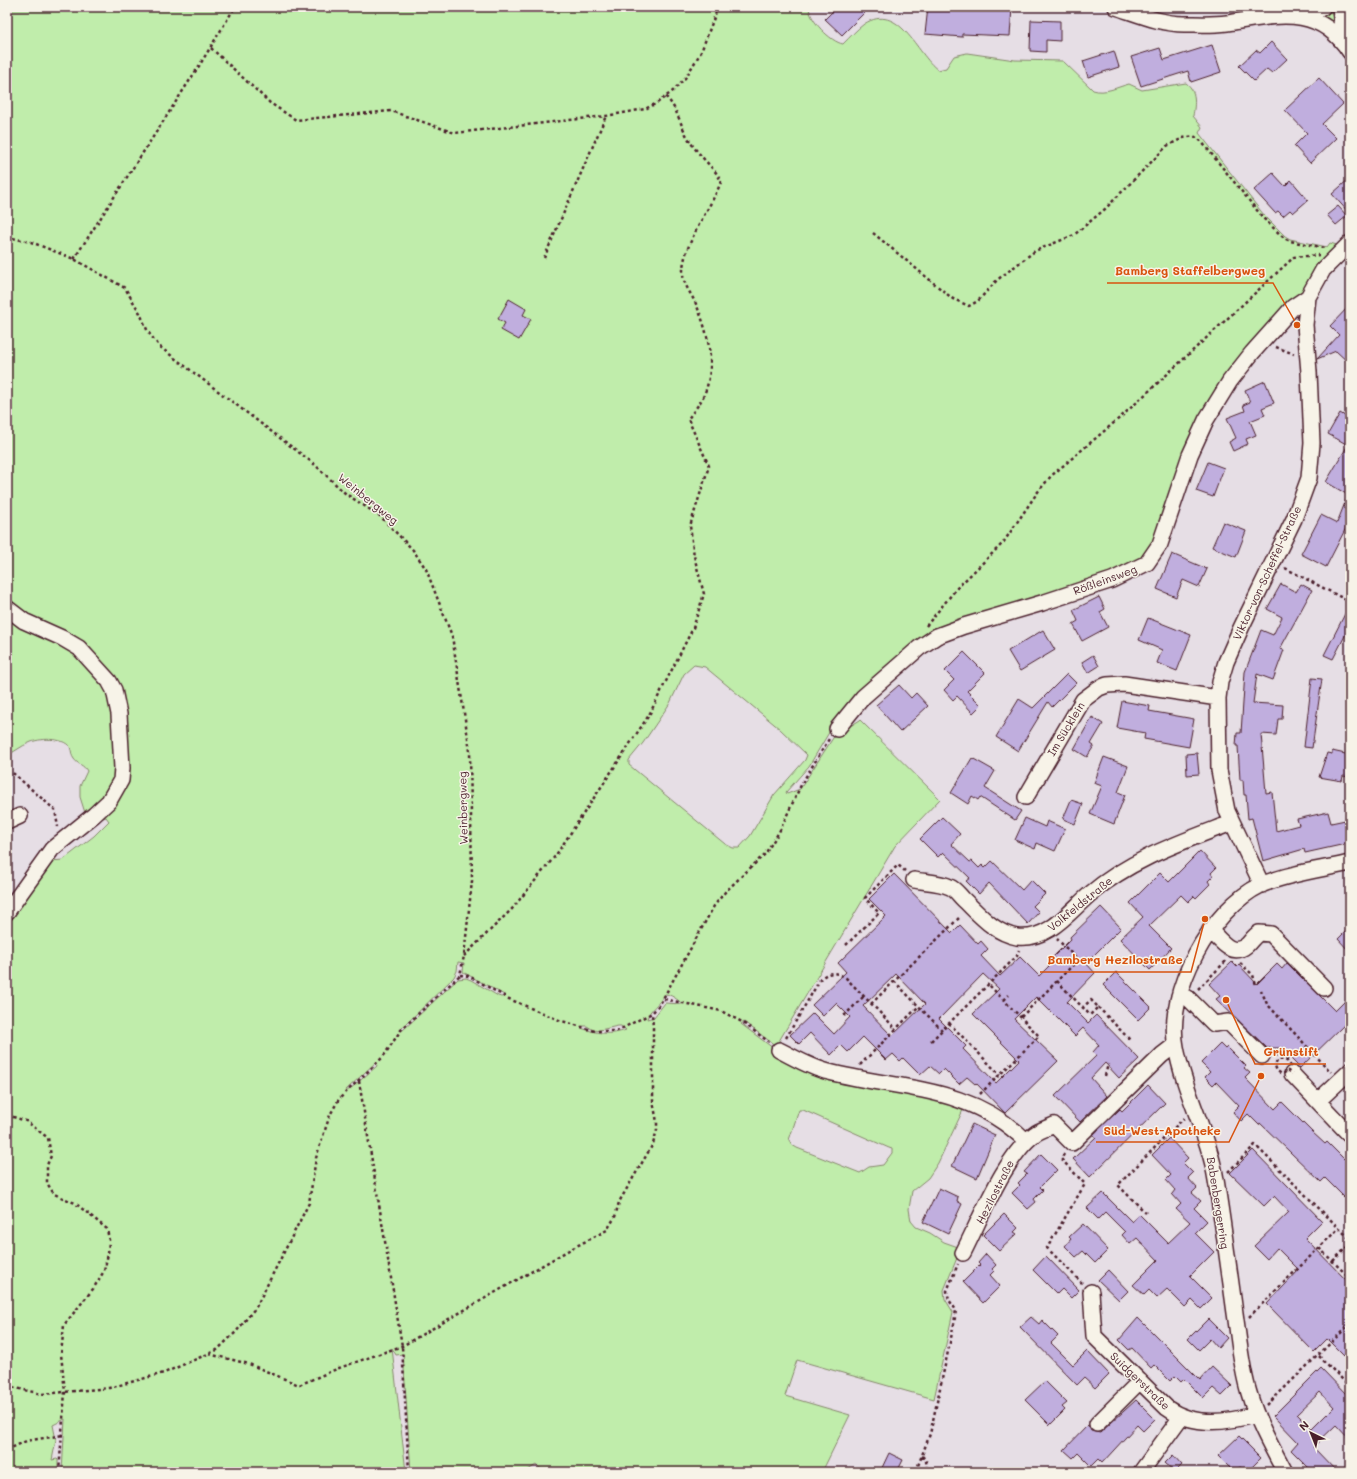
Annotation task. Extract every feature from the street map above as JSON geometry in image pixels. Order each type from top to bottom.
[{"type":"street","points":[[1116,7],[1150,19],[1182,24],[1224,23],[1267,17],[1307,17],[1330,30],[1347,47]]},
{"type":"street","points":[[1307,17],[1323,7]]},
{"type":"street","points":[[1340,7],[1347,47]]},
{"type":"street","name":"Viktor-von-Scheffel-Straße","points":[[1262,885],[1226,811],[1219,770],[1218,698],[1220,682],[1226,662],[1294,519],[1309,478],[1312,443],[1305,325],[1308,297],[1316,279],[1340,252]]},
{"type":"street","name":"Rößleinsweg","points":[[837,728],[863,697],[919,648],[937,636],[1112,580],[1147,563],[1160,544],[1190,455],[1202,427],[1230,381],[1293,307],[1308,297]]},
{"type":"street","points":[[7,608],[24,621],[79,648],[109,681],[116,698],[120,722],[122,768],[121,780],[109,801],[94,815],[60,840],[7,912]]},
{"type":"street","name":"Im Sücklein","points":[[1026,797],[1083,700],[1099,688],[1107,685],[1124,684],[1218,698]]},
{"type":"street","name":"Volkfeldstraße","points":[[914,880],[951,887],[990,925],[1003,933],[1024,937],[1039,934],[1063,920],[1091,894],[1119,873],[1165,849],[1231,823]]},
{"type":"street","name":"Babenbergerring","points":[[1285,1472],[1256,1414],[1248,1392],[1241,1355],[1216,1178],[1210,1151],[1180,1069],[1175,1045],[1175,1016],[1184,997],[1200,948],[1210,930],[1234,905],[1247,894],[1262,885],[1350,863]]},
{"type":"street","points":[[1210,930],[1228,948],[1234,950],[1242,949],[1259,933],[1270,934],[1324,988]]},
{"type":"street","points":[[1184,997],[1214,1024],[1228,1022],[1262,1056]]},
{"type":"street","points":[[1072,1143],[1162,1055],[1175,1045]]},
{"type":"street","points":[[779,1050],[808,1065],[848,1076],[919,1088],[970,1104],[1031,1137]]},
{"type":"street","points":[[1289,1073],[1350,1135]]},
{"type":"street","points":[[1318,1101],[1345,1076]]},
{"type":"street","name":"Hezilostraße","points":[[963,1253],[1012,1157],[1031,1137],[1054,1125],[1072,1143]]},
{"type":"street","name":"Suidgerstraße","points":[[1091,1292],[1094,1336],[1167,1408],[1181,1417],[1198,1420],[1230,1422],[1256,1414]]},
{"type":"street","points":[[1096,1424],[1140,1381]]},
{"type":"street","points":[[1141,1472],[1181,1417]]},
{"type":"path","points":[[74,259],[236,7]]},
{"type":"path","points":[[211,48],[270,103],[296,120],[391,111],[455,133],[606,116],[645,109],[666,97],[678,86],[693,66],[701,52],[718,7]]},
{"type":"path","points":[[464,956],[512,909],[556,855],[605,784],[649,715],[693,628],[704,594],[694,556],[690,526],[709,466],[688,419],[699,405],[705,391],[709,375],[710,354],[707,332],[696,304],[683,282],[682,271],[685,256],[721,182],[718,175],[688,139],[679,121],[676,109],[666,97]]},
{"type":"path","points":[[544,258],[606,116]]},
{"type":"path","points":[[874,233],[953,299],[969,306],[978,301],[997,280],[1035,251],[1074,235],[1105,209],[1167,146],[1178,139],[1190,136],[1201,141],[1260,213],[1284,238],[1290,241],[1340,252]]},
{"type":"path","name":"Weinbergweg","points":[[7,237],[31,242],[74,259],[125,288],[140,313],[148,332],[160,347],[313,463],[346,494],[380,516],[413,550],[426,569],[452,636],[470,751],[472,881],[464,956],[460,975]]},
{"type":"path","points":[[919,648],[917,641],[920,635],[944,601],[1003,542],[1037,493],[1051,476],[1122,416],[1294,257],[1340,252]]},
{"type":"path","points":[[1263,342],[1308,360]]},
{"type":"path","points":[[1274,562],[1350,602]]},
{"type":"path","points":[[7,1386],[42,1394],[109,1388],[164,1373],[217,1350],[236,1332],[256,1307],[310,1203],[316,1158],[330,1115],[339,1100],[383,1057],[401,1030],[460,975],[470,976],[509,1000],[546,1015],[595,1031],[622,1030],[652,1013],[664,999],[714,906],[725,892],[765,854],[774,840],[802,783],[837,728]]},
{"type":"path","points":[[7,771],[14,774],[55,810],[60,840]]},
{"type":"path","points":[[846,945],[879,913],[865,898],[898,865]]},
{"type":"path","points":[[871,1004],[970,906]]},
{"type":"path","points":[[1021,1017],[1078,960],[1048,930]]},
{"type":"path","points":[[931,1041],[1017,956],[1024,937]]},
{"type":"path","points":[[1184,997],[1232,955]]},
{"type":"path","points":[[1237,960],[1252,975],[1256,985]]},
{"type":"path","points":[[664,999],[721,1011],[742,1022],[779,1050],[821,978],[828,973],[838,972],[896,1029]]},
{"type":"path","points":[[894,981],[942,1030]]},
{"type":"path","points":[[1057,981],[1090,1015],[1098,1007]]},
{"type":"path","points":[[970,1104],[1039,1036],[988,984]]},
{"type":"path","points":[[1261,990],[1267,1004],[1345,1076]]},
{"type":"path","points":[[1004,1000],[1009,995]]},
{"type":"path","points":[[844,1016],[864,996]]},
{"type":"path","points":[[1083,1007],[1091,1000],[1131,1041]]},
{"type":"path","points":[[848,1076],[919,1006]]},
{"type":"path","points":[[209,1354],[249,1364],[299,1385],[339,1368],[402,1346],[569,1250],[607,1230],[610,1227],[619,1202],[653,1144],[657,1130],[653,1101],[652,1013]]},
{"type":"path","points":[[949,1023],[1000,1075]]},
{"type":"path","points":[[1262,1056],[1284,1055],[1294,1065],[1289,1073],[1282,1074],[1277,1071],[1275,1066],[1277,1061],[1282,1059],[1287,1061],[1290,1065],[1288,1071],[1289,1073]]},
{"type":"path","points":[[1105,1076],[1108,1064]]},
{"type":"path","points":[[359,1080],[402,1346],[409,1472]]},
{"type":"path","points":[[1146,1213],[1118,1185],[1194,1108]]},
{"type":"path","points":[[7,1115],[26,1120],[48,1138],[51,1156],[47,1165],[47,1183],[54,1194],[75,1203],[107,1229],[108,1235],[108,1254],[104,1271],[93,1289],[64,1325],[61,1354],[66,1392],[59,1472]]},
{"type":"path","points":[[1072,1143],[1061,1159],[1085,1184],[1047,1248],[1091,1292]]},
{"type":"path","points":[[1216,1178],[1224,1177],[1255,1145],[1350,1239]]},
{"type":"path","points":[[1245,1321],[1339,1228]]},
{"type":"path","points":[[1333,1261],[1350,1244]]},
{"type":"path","points":[[1319,1248],[1350,1278]]},
{"type":"path","points":[[916,1471],[932,1425],[956,1312],[955,1307],[949,1300],[947,1288],[963,1253]]},
{"type":"path","points":[[1271,1403],[1350,1324]]},
{"type":"path","points":[[1319,1356],[1350,1387]]},
{"type":"path","points":[[7,1450],[26,1441],[63,1434]]},
{"type":"path","points":[[922,1456],[926,1460],[927,1472]]},
{"type":"green space","points":[[7,7],[809,7],[813,18],[822,30],[833,39],[843,44],[864,24],[877,19],[888,19],[897,24],[906,32],[938,70],[946,68],[954,56],[967,53],[1015,60],[1063,61],[1093,90],[1098,91],[1106,91],[1129,84],[1142,90],[1186,83],[1190,86],[1194,94],[1195,102],[1193,116],[1202,127],[1199,133],[1264,215],[1290,239],[1327,247],[1330,243],[1337,245],[1317,266],[1305,289],[1251,351],[1172,500],[1144,562],[945,630],[846,710],[843,709],[809,766],[786,792],[787,794],[800,789],[844,721],[852,725],[860,720],[940,799],[895,846],[776,1046],[744,1022],[741,1024],[773,1048],[871,1082],[964,1108],[938,1163],[928,1178],[912,1191],[909,1209],[911,1221],[916,1227],[930,1233],[944,1242],[958,1247],[959,1253],[944,1290],[945,1299],[953,1312],[934,1399],[797,1360],[785,1396],[850,1415],[822,1472],[545,1472],[536,1465],[525,1472],[411,1472],[403,1354],[396,1355],[392,1348],[406,1472],[62,1472],[65,1419],[53,1425],[56,1440],[52,1460],[58,1460],[58,1472],[7,1472],[7,921],[32,883],[51,861],[63,860],[94,836],[109,821],[106,817],[94,821],[86,816],[80,797],[80,786],[87,771],[73,758],[70,747],[67,744],[62,741],[51,739],[33,741],[7,755]],"holes":[[[694,665],[705,667],[780,729],[807,755],[805,760],[774,795],[750,836],[739,848],[733,848],[725,844],[629,765],[629,760],[643,743],[670,703],[684,674]],[[458,962],[464,963],[463,972],[506,996],[498,996],[466,978],[458,979],[403,1030],[400,1030],[454,977],[457,971]],[[665,994],[667,994],[682,1004],[665,1003],[654,1017],[647,1019],[650,1012]],[[582,1026],[587,1026],[595,1031],[621,1026],[626,1030],[614,1033],[603,1033],[581,1028]],[[376,1062],[377,1066],[349,1090],[346,1090]],[[799,1110],[803,1110],[892,1149],[892,1153],[883,1165],[869,1167],[860,1173],[792,1145],[789,1140]]]},
{"type":"green space","points":[[1329,7],[1337,7],[1339,29],[1315,17]]},
{"type":"building","points":[[837,7],[870,7],[842,35],[825,19]]},
{"type":"building","points":[[928,7],[1012,7],[1010,36],[962,34],[962,37],[925,34]]},
{"type":"building","points":[[1031,20],[1060,21],[1060,41],[1046,40],[1046,52],[1030,51]]},
{"type":"building","points":[[1271,42],[1287,59],[1272,73],[1267,69],[1254,81],[1239,66],[1256,50],[1260,53]]},
{"type":"building","points":[[1212,45],[1221,72],[1191,82],[1188,71],[1141,86],[1131,57],[1160,48],[1164,60]]},
{"type":"building","points":[[1114,51],[1119,67],[1088,77],[1083,61]]},
{"type":"building","points":[[1319,78],[1343,104],[1322,124],[1336,138],[1310,163],[1294,146],[1307,133],[1285,110]]},
{"type":"building","points":[[1273,173],[1285,186],[1291,180],[1308,200],[1293,213],[1290,210],[1283,216],[1278,211],[1275,213],[1254,190]]},
{"type":"building","points":[[1350,178],[1350,214],[1332,194]]},
{"type":"building","points":[[1338,206],[1347,216],[1336,225],[1327,215]]},
{"type":"building","points":[[509,299],[526,309],[523,315],[531,319],[519,340],[501,330],[505,323],[498,319]]},
{"type":"building","points":[[1350,305],[1350,364],[1336,351],[1317,359],[1339,335],[1330,326]]},
{"type":"building","points":[[1265,381],[1274,403],[1262,408],[1265,415],[1250,421],[1256,435],[1246,439],[1248,444],[1233,451],[1229,442],[1236,438],[1227,418],[1245,411],[1243,405],[1250,402],[1245,390]]},
{"type":"building","points":[[1340,413],[1350,419],[1350,520],[1326,567],[1301,554],[1321,515],[1337,523],[1348,495],[1326,482],[1348,445],[1328,434]]},
{"type":"building","points":[[1208,462],[1224,468],[1213,497],[1196,491]]},
{"type":"building","points":[[1223,522],[1246,531],[1236,557],[1212,547]]},
{"type":"building","points":[[1172,554],[1207,569],[1199,587],[1183,580],[1176,597],[1157,589]]},
{"type":"building","points":[[1281,584],[1296,592],[1301,584],[1312,590],[1280,649],[1284,650],[1273,680],[1257,674],[1253,703],[1283,705],[1282,719],[1278,719],[1276,735],[1261,734],[1266,793],[1272,792],[1276,831],[1299,825],[1297,819],[1328,812],[1331,823],[1350,819],[1350,843],[1305,853],[1304,849],[1263,861],[1252,818],[1248,819],[1243,780],[1240,780],[1238,746],[1236,746],[1237,733],[1241,733],[1245,672],[1261,630],[1273,635],[1282,617],[1267,609]]},
{"type":"building","points":[[1099,597],[1105,609],[1100,612],[1108,627],[1082,641],[1073,624],[1078,621],[1073,610]]},
{"type":"building","points":[[1350,604],[1350,626],[1333,659],[1324,655]]},
{"type":"building","points":[[1148,618],[1191,635],[1177,671],[1157,663],[1162,650],[1139,640]]},
{"type":"building","points":[[1043,630],[1055,650],[1020,671],[1008,651]]},
{"type":"building","points":[[964,652],[985,673],[967,691],[981,705],[973,713],[957,696],[953,700],[944,690],[954,680],[945,671]]},
{"type":"building","points":[[1093,655],[1099,666],[1088,673],[1082,662]]},
{"type":"building","points":[[1067,674],[1076,683],[1052,707],[1048,702],[1018,751],[996,737],[1019,699],[1033,708]]},
{"type":"building","points":[[1312,678],[1322,679],[1312,748],[1304,747]]},
{"type":"building","points":[[899,685],[911,698],[916,693],[928,706],[900,732],[876,705]]},
{"type":"building","points":[[1122,701],[1150,706],[1149,711],[1194,719],[1189,747],[1144,739],[1145,733],[1117,728]]},
{"type":"building","points":[[1092,717],[1103,724],[1091,744],[1094,746],[1087,757],[1074,749]]},
{"type":"building","points":[[1332,751],[1350,755],[1350,777],[1343,776],[1342,781],[1319,777],[1327,753],[1332,754]]},
{"type":"building","points":[[1197,753],[1199,774],[1187,775],[1186,754]]},
{"type":"building","points":[[1104,757],[1128,766],[1118,792],[1125,795],[1114,824],[1090,814],[1102,786],[1094,783]]},
{"type":"building","points":[[972,758],[995,771],[985,788],[1021,811],[1015,820],[980,797],[978,800],[972,796],[968,804],[951,793]]},
{"type":"building","points":[[1071,800],[1083,804],[1075,824],[1063,819]]},
{"type":"building","points":[[942,817],[960,834],[951,844],[970,862],[972,861],[979,868],[982,865],[985,868],[992,861],[1022,890],[1031,880],[1045,894],[1033,906],[1039,912],[1028,924],[989,883],[979,894],[966,881],[970,878],[943,852],[938,857],[920,839]]},
{"type":"building","points":[[1025,818],[1045,827],[1047,821],[1065,829],[1055,851],[1037,843],[1035,849],[1015,840]]},
{"type":"building","points":[[1200,851],[1216,868],[1211,873],[1213,876],[1208,881],[1210,884],[1196,898],[1194,896],[1188,902],[1181,895],[1149,926],[1171,948],[1150,970],[1120,939],[1143,917],[1130,903],[1160,873],[1169,882]]},
{"type":"building","points":[[894,874],[952,933],[960,925],[978,944],[981,941],[988,949],[981,956],[1000,976],[1020,957],[1039,976],[1055,960],[1053,957],[1071,939],[1070,937],[1101,907],[1121,928],[1086,963],[1095,973],[1067,1002],[1088,1023],[1096,1015],[1139,1059],[1119,1078],[1105,1063],[1091,1078],[1107,1096],[1080,1122],[1055,1096],[1096,1056],[1093,1052],[1099,1045],[1083,1028],[1075,1036],[1036,997],[1014,1019],[1058,1061],[1005,1113],[976,1083],[975,1084],[967,1077],[959,1084],[944,1069],[939,1074],[930,1066],[920,1075],[903,1058],[900,1061],[893,1054],[886,1060],[863,1037],[848,1052],[841,1045],[831,1055],[810,1033],[799,1044],[790,1035],[813,1013],[834,1034],[850,1017],[836,1003],[823,1016],[812,1005],[846,972],[838,963],[886,916],[869,899]],"holes":[[[896,974],[925,1004],[892,1036],[863,1006]],[[983,974],[999,989],[973,1014],[1019,1060],[996,1083],[963,1049],[966,1046],[939,1019]]]},
{"type":"building","points":[[1350,927],[1350,952],[1338,939]]},
{"type":"building","points":[[1232,962],[1237,967],[1239,965],[1257,984],[1277,964],[1282,969],[1287,963],[1335,1011],[1350,996],[1350,1030],[1345,1024],[1300,1068],[1280,1048],[1267,1048],[1216,999],[1220,996],[1209,984]]},
{"type":"building","points":[[1116,972],[1151,1007],[1138,1020],[1103,985]]},
{"type":"building","points":[[1220,1044],[1225,1049],[1227,1047],[1246,1066],[1244,1068],[1250,1073],[1245,1078],[1275,1109],[1282,1102],[1325,1144],[1327,1142],[1344,1159],[1350,1153],[1350,1203],[1325,1178],[1321,1182],[1260,1123],[1259,1125],[1248,1114],[1241,1121],[1233,1112],[1239,1106],[1216,1082],[1213,1085],[1205,1077],[1210,1072],[1201,1063]]},
{"type":"building","points":[[1148,1085],[1165,1103],[1090,1177],[1073,1159],[1096,1137],[1093,1135],[1120,1109],[1122,1111]]},
{"type":"building","points":[[972,1124],[995,1135],[977,1178],[952,1166]]},
{"type":"building","points":[[1169,1138],[1188,1158],[1183,1163],[1193,1173],[1188,1178],[1197,1188],[1192,1193],[1201,1201],[1194,1208],[1207,1221],[1195,1233],[1214,1252],[1190,1276],[1212,1298],[1201,1309],[1192,1300],[1185,1307],[1167,1289],[1157,1298],[1149,1290],[1144,1295],[1133,1285],[1158,1260],[1137,1238],[1130,1244],[1122,1235],[1125,1232],[1105,1212],[1098,1219],[1087,1208],[1103,1193],[1132,1222],[1139,1214],[1168,1243],[1190,1222],[1176,1209],[1181,1204],[1172,1194],[1175,1190],[1166,1180],[1171,1175],[1152,1155]]},
{"type":"building","points":[[1253,1150],[1322,1221],[1305,1238],[1350,1284],[1350,1362],[1327,1339],[1314,1352],[1267,1304],[1299,1270],[1277,1248],[1267,1259],[1254,1246],[1289,1212],[1274,1196],[1264,1206],[1230,1173]]},
{"type":"building","points":[[1041,1154],[1057,1170],[1040,1187],[1043,1190],[1034,1199],[1036,1202],[1028,1209],[1012,1193],[1020,1185],[1018,1183],[1027,1174],[1024,1172]]},
{"type":"building","points":[[939,1188],[958,1197],[957,1201],[962,1204],[948,1234],[923,1222]]},
{"type":"building","points":[[1004,1214],[1018,1228],[1014,1232],[1017,1234],[999,1251],[983,1235]]},
{"type":"building","points":[[1083,1224],[1108,1250],[1095,1263],[1083,1251],[1076,1257],[1065,1246],[1071,1239],[1069,1237]]},
{"type":"building","points":[[986,1254],[996,1265],[992,1269],[994,1271],[990,1275],[1000,1286],[983,1303],[963,1282],[980,1265],[978,1263]]},
{"type":"building","points":[[1046,1256],[1079,1290],[1071,1298],[1062,1289],[1057,1294],[1033,1270]]},
{"type":"building","points":[[1108,1270],[1128,1291],[1119,1300],[1098,1280]]},
{"type":"building","points":[[1031,1317],[1039,1324],[1042,1320],[1058,1336],[1051,1343],[1073,1365],[1087,1351],[1109,1374],[1095,1388],[1084,1378],[1077,1385],[1020,1327]]},
{"type":"building","points":[[1138,1318],[1200,1380],[1212,1367],[1232,1386],[1222,1396],[1213,1388],[1203,1398],[1184,1379],[1181,1382],[1175,1376],[1170,1381],[1154,1365],[1151,1368],[1132,1348],[1129,1350],[1119,1340]]},
{"type":"building","points":[[1208,1319],[1227,1338],[1218,1348],[1210,1339],[1199,1350],[1188,1339]]},
{"type":"building","points":[[1321,1368],[1350,1398],[1350,1440],[1336,1425],[1313,1447],[1337,1472],[1313,1472],[1291,1450],[1298,1442],[1273,1416]],"holes":[[[1320,1392],[1334,1407],[1312,1429],[1297,1414]]]},
{"type":"building","points":[[1045,1381],[1067,1403],[1062,1407],[1065,1410],[1050,1425],[1025,1400]]},
{"type":"building","points":[[1136,1400],[1155,1419],[1143,1431],[1137,1425],[1102,1463],[1098,1459],[1091,1466],[1078,1453],[1073,1458],[1064,1450],[1088,1425],[1091,1431],[1100,1433]]},
{"type":"building","points":[[1239,1436],[1261,1458],[1247,1472],[1240,1467],[1234,1472],[1218,1456]]},
{"type":"building","points":[[889,1453],[903,1460],[897,1472],[880,1472]]},
{"type":"building","points":[[1173,1455],[1182,1465],[1175,1472],[1165,1463]]},
{"type":"place","name":"Bamberg Staffelbergweg","points":[[1297,325]]},
{"type":"place","name":"Bamberg Hezilostraße","points":[[1205,919]]},
{"type":"place","name":"Grünstift","points":[[1226,1000]]},
{"type":"place","name":"Süd-West-Apotheke","points":[[1261,1076]]}]
